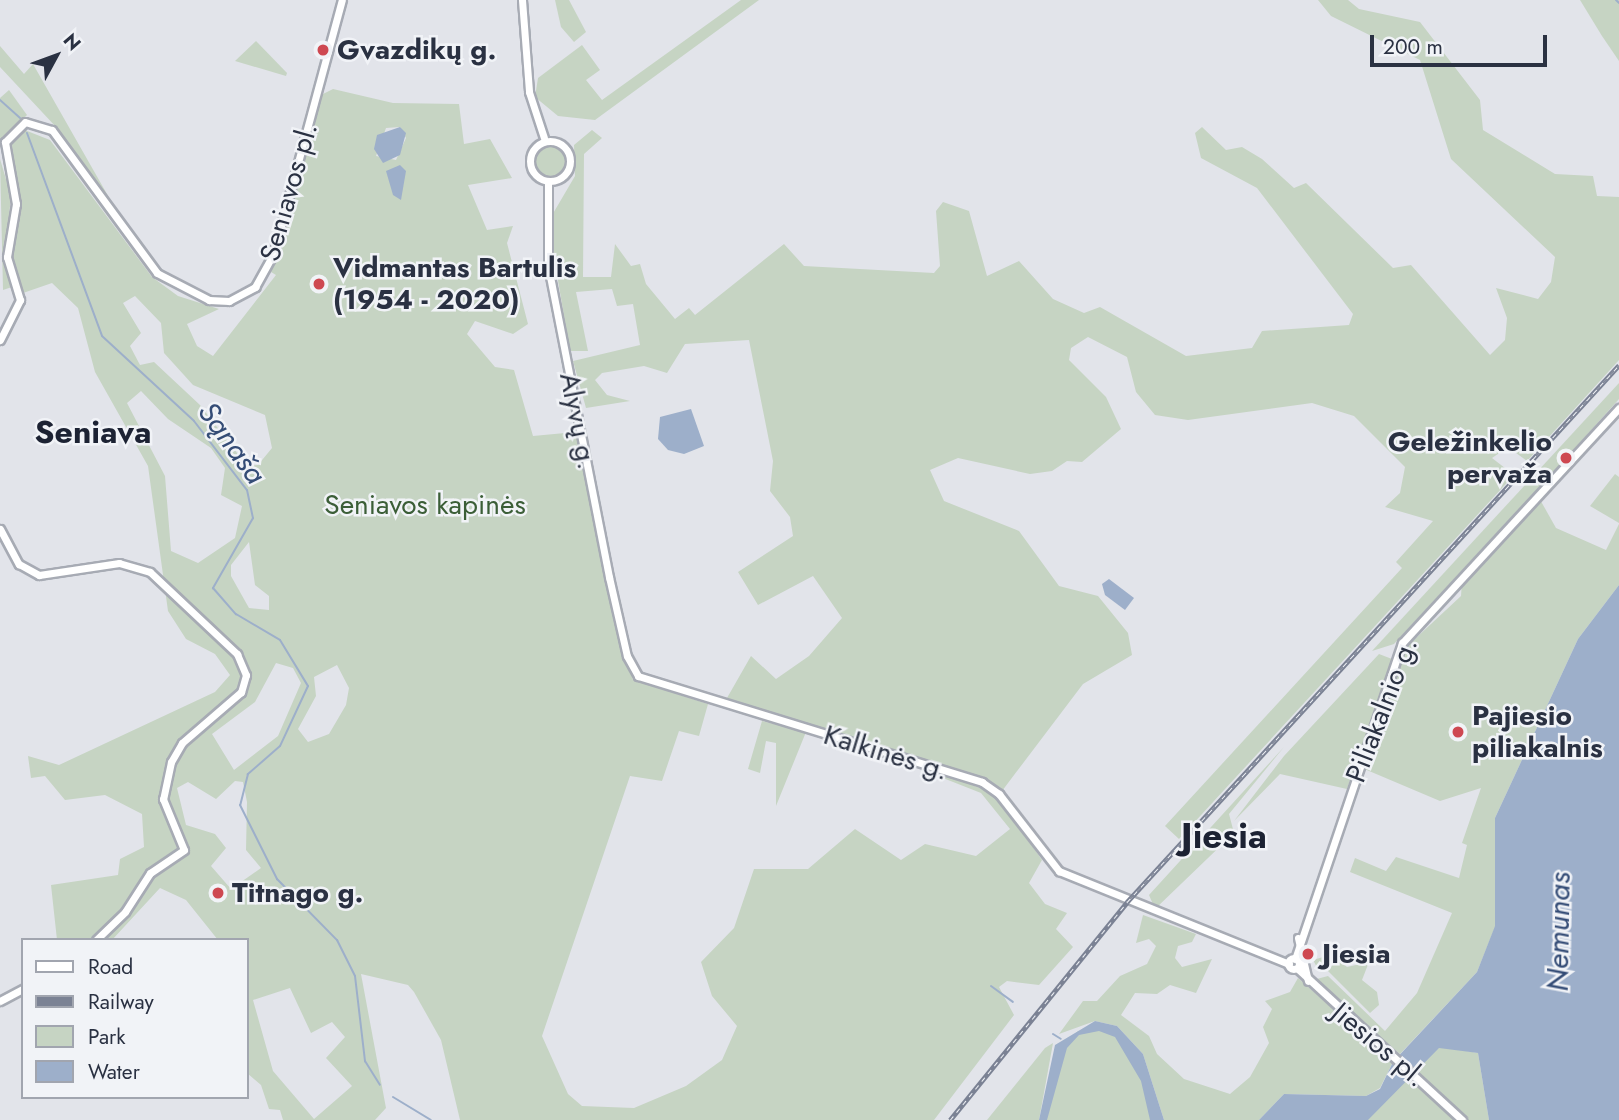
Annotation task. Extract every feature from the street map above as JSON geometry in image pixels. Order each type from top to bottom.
[{"type":"main road","name":"Seniavos pl.","points":[[0,341],[20,300],[7,257],[16,204],[5,142],[18,126],[34,121],[52,130],[148,266],[199,297],[237,298],[260,281],[273,255],[342,0]]},
{"type":"main road","points":[[522,0],[529,92],[544,138]]},
{"type":"main road","points":[[544,138],[562,145],[566,168],[562,180],[548,184],[538,178],[534,154],[544,138]]},
{"type":"main road","name":"Alyvų g.","points":[[548,184],[548,266],[626,656]]},
{"type":"main road","name":"Piliakalnio g.","points":[[1292,961],[1402,643],[1619,408]]},
{"type":"main road","points":[[0,528],[19,564],[39,575],[119,563],[150,572],[243,664],[241,692],[182,743],[171,762],[163,799],[184,850],[150,873],[125,912],[98,938]]},
{"type":"main road","name":"Kalkinės g.","points":[[626,656],[645,680],[982,782],[999,794],[1046,860],[1118,897],[1292,961]]},
{"type":"main road","points":[[1298,938],[1308,982]]},
{"type":"main road","name":"Jiesios pl.","points":[[1292,961],[1308,982],[1392,1054],[1462,1120]]},
{"type":"main road","points":[[0,1001],[21,990]]},
{"type":"green space","points":[[555,0],[569,0],[586,32],[574,42],[561,27]]},
{"type":"green space","points":[[741,0],[759,0],[595,120],[558,116],[535,97],[538,78],[582,45],[600,70],[586,80],[602,100]]},
{"type":"green space","points":[[1318,0],[1348,0],[1359,9],[1420,22],[1480,100],[1483,130],[1555,174],[1593,176],[1597,196],[1619,197],[1619,360],[1527,461],[1508,447],[1492,458],[1514,475],[1179,839],[1165,826],[1402,568],[1396,562],[1433,521],[1385,507],[1400,493],[1405,467],[1354,416],[1312,403],[1188,420],[1155,415],[1136,392],[1127,357],[1088,337],[1071,348],[1069,360],[1106,397],[1121,429],[1082,462],[1067,461],[1052,471],[1030,474],[958,458],[930,470],[944,501],[1019,531],[1059,586],[1098,596],[1128,633],[1132,655],[1083,684],[1002,791],[987,781],[727,698],[751,656],[776,679],[809,656],[842,618],[813,576],[758,605],[738,572],[793,536],[790,517],[770,491],[773,461],[749,340],[685,344],[667,373],[644,366],[602,373],[595,380],[607,395],[630,401],[586,408],[573,361],[640,345],[633,304],[617,306],[612,289],[576,292],[588,351],[570,351],[548,222],[575,176],[574,145],[592,130],[602,138],[584,154],[583,277],[611,277],[615,244],[631,266],[640,264],[646,284],[675,319],[689,308],[695,315],[784,244],[804,266],[934,273],[940,266],[936,211],[943,202],[969,211],[987,276],[1019,261],[1053,299],[1084,313],[1100,307],[1186,356],[1252,348],[1262,331],[1349,325],[1353,314],[1257,188],[1201,158],[1195,133],[1202,127],[1226,150],[1242,147],[1262,159],[1294,188],[1306,183],[1393,268],[1411,265],[1490,355],[1505,340],[1507,318],[1496,288],[1538,299],[1551,282],[1555,257],[1451,159],[1420,60],[1331,16]]},
{"type":"green space","points":[[1580,0],[1619,0],[1619,61],[1602,36]]},
{"type":"green space","points":[[256,41],[287,73],[286,76],[235,61]]},
{"type":"green space","points":[[0,46],[24,74],[33,64],[132,238],[56,127],[0,67]]},
{"type":"green space","name":"Seniavos kapinės","points":[[333,89],[393,103],[459,104],[464,144],[490,139],[512,178],[468,185],[487,230],[513,226],[507,243],[528,324],[513,334],[475,321],[467,334],[495,367],[514,370],[533,436],[565,433],[574,425],[633,680],[708,704],[699,736],[679,731],[662,781],[630,776],[542,1036],[568,1094],[582,1106],[634,1108],[686,1086],[722,1060],[737,1026],[712,996],[701,962],[734,928],[754,869],[808,869],[855,829],[901,860],[925,844],[976,856],[1010,829],[981,793],[915,767],[920,765],[996,794],[1042,860],[1029,883],[1045,904],[1067,913],[1056,929],[1073,947],[1039,985],[1007,981],[999,987],[1014,1015],[934,1120],[460,1120],[441,1040],[414,992],[408,985],[361,974],[386,1108],[375,1120],[283,1120],[280,1110],[269,1109],[261,1085],[248,1074],[248,938],[216,938],[186,900],[160,888],[114,938],[57,938],[51,885],[118,875],[120,859],[144,847],[142,814],[105,795],[65,800],[45,776],[31,778],[28,756],[59,765],[215,692],[230,675],[215,654],[186,639],[168,611],[148,466],[95,372],[78,308],[52,283],[23,293],[10,249],[19,195],[11,141],[22,129],[50,140],[152,277],[178,296],[219,309],[187,324],[197,346],[213,356],[276,275],[271,272],[321,95]],"holes":[[[400,127],[406,138],[396,160],[376,156],[386,128]],[[135,296],[161,323],[164,353],[193,385],[265,415],[272,448],[258,465],[247,466],[200,405],[154,362],[140,365],[130,346],[141,333],[123,303]],[[141,391],[168,419],[211,448],[225,468],[221,495],[242,506],[235,538],[198,563],[171,551],[165,476],[127,403]],[[249,542],[255,585],[269,596],[269,610],[249,608],[231,576],[231,565]],[[276,663],[293,668],[301,683],[278,736],[234,770],[212,734],[255,702]],[[337,665],[349,688],[346,705],[329,734],[308,742],[298,729],[316,696],[314,677]],[[235,781],[243,782],[247,802],[246,850],[261,868],[231,889],[211,866],[226,848],[215,834],[186,825],[177,788],[188,782],[216,799]],[[290,988],[311,1033],[332,1022],[345,1037],[326,1058],[352,1086],[314,1119],[273,1071],[253,1000]]]},
{"type":"green space","points":[[9,90],[27,115],[0,142],[0,98]]},
{"type":"green space","points":[[550,145],[561,150],[566,161],[561,172],[550,177],[539,172],[534,161],[539,150]]},
{"type":"green space","points":[[0,159],[11,196],[5,257],[15,286],[3,290]]},
{"type":"green space","points":[[1619,383],[1619,399],[1567,457],[1394,644],[1372,651]]},
{"type":"green space","points":[[1615,474],[1619,477],[1619,523],[1590,506]]},
{"type":"green space","points":[[1538,496],[1556,528],[1606,550],[1619,524],[1619,585],[1578,639],[1495,818],[1495,927],[1477,972],[1400,1054],[1313,980],[1328,976],[1385,1031],[1417,993],[1452,913],[1350,872],[1355,858],[1386,871],[1396,857],[1459,878],[1467,845],[1462,843],[1481,788],[1440,801],[1362,768],[1401,652],[1461,596],[1462,581]]},
{"type":"green space","points":[[1379,654],[1392,659],[1347,789],[1280,774],[1234,821],[1284,756]]},
{"type":"green space","points":[[762,721],[806,732],[776,806],[776,743],[766,741],[760,773],[748,769]]},
{"type":"green space","points":[[1284,747],[1229,814],[1234,833],[1155,909],[1149,895]]},
{"type":"green space","points":[[1143,915],[1196,934],[1192,942],[1178,946],[1175,958],[1182,967],[1212,959],[1196,993],[1170,985],[1157,994],[1135,993],[1121,1015],[1149,1036],[1157,1054],[1184,1079],[1230,1094],[1250,1077],[1269,1043],[1263,1027],[1272,1009],[1265,1001],[1290,992],[1298,978],[1393,1062],[1380,1088],[1366,1096],[1284,1094],[1259,1120],[1164,1120],[1143,1054],[1117,1026],[1095,1021],[1059,1034],[1083,1001],[1097,1001],[1120,976],[1147,964],[1156,946],[1149,939],[1136,943]]},
{"type":"green space","points":[[1333,954],[1347,967],[1369,962],[1362,980],[1377,992],[1379,1005],[1370,1013],[1327,970],[1319,971],[1313,960]]},
{"type":"green space","points":[[1111,1029],[1135,1053],[1154,1120],[1042,1120],[1056,1055],[1078,1031]]},
{"type":"green space","points":[[1053,1043],[1039,1120],[987,1120],[1045,1048]]},
{"type":"green space","points":[[1425,1044],[1478,1053],[1489,1120],[1271,1120],[1365,1108]]},
{"type":"water","points":[[400,127],[406,133],[400,155],[383,163],[374,149],[377,135]]},
{"type":"water","points":[[400,165],[406,171],[401,200],[393,195],[386,171]]},
{"type":"water","points":[[691,409],[704,446],[684,454],[668,450],[658,439],[660,417]]},
{"type":"water","points":[[1109,579],[1134,598],[1125,610],[1105,595],[1102,584]]},
{"type":"water","name":"Nemunas","points":[[1619,585],[1619,1120],[1489,1120],[1478,1053],[1439,1048],[1368,1120],[1259,1120],[1284,1094],[1366,1096],[1380,1089],[1393,1062],[1477,972],[1495,926],[1495,818],[1578,639]]},
{"type":"water","points":[[1095,1021],[1117,1026],[1143,1054],[1164,1120],[1150,1120],[1141,1081],[1115,1037],[1099,1031],[1079,1035],[1067,1048],[1047,1120],[1039,1120],[1055,1045]]},
{"type":"waterway","points":[[1616,0],[1619,3]]},
{"type":"waterway","name":"Sąnaša","points":[[0,100],[20,118]]},
{"type":"waterway","name":"Sąnaša","points":[[27,133],[102,336],[194,421],[247,490],[253,518],[213,588],[236,614],[280,640],[308,686],[280,746],[248,774],[240,805],[277,879],[337,940],[355,976],[365,1061],[380,1085]]},
{"type":"waterway","points":[[991,986],[1013,1002]]},
{"type":"waterway","points":[[1053,1034],[1061,1039]]},
{"type":"waterway","name":"Sąnaša","points":[[393,1097],[431,1120]]},
{"type":"railway","points":[[950,1120],[1127,902],[1619,365]]},
{"type":"place","name":"Gvazdikų g.","points":[[323,50]]},
{"type":"place","name":"Vidmantas Bartulis (1954 - 2020)","points":[[319,284]]},
{"type":"place","name":"Geležinkelio pervaža","points":[[1566,458]]},
{"type":"place","name":"Pajiesio piliakalnis","points":[[1458,732]]},
{"type":"place","name":"Titnago g.","points":[[218,893]]},
{"type":"place","name":"Jiesia","points":[[1308,954]]},
{"type":"district","name":"Seniava","points":[[93,432]]},
{"type":"district","name":"Jiesia","points":[[1224,836]]}]
